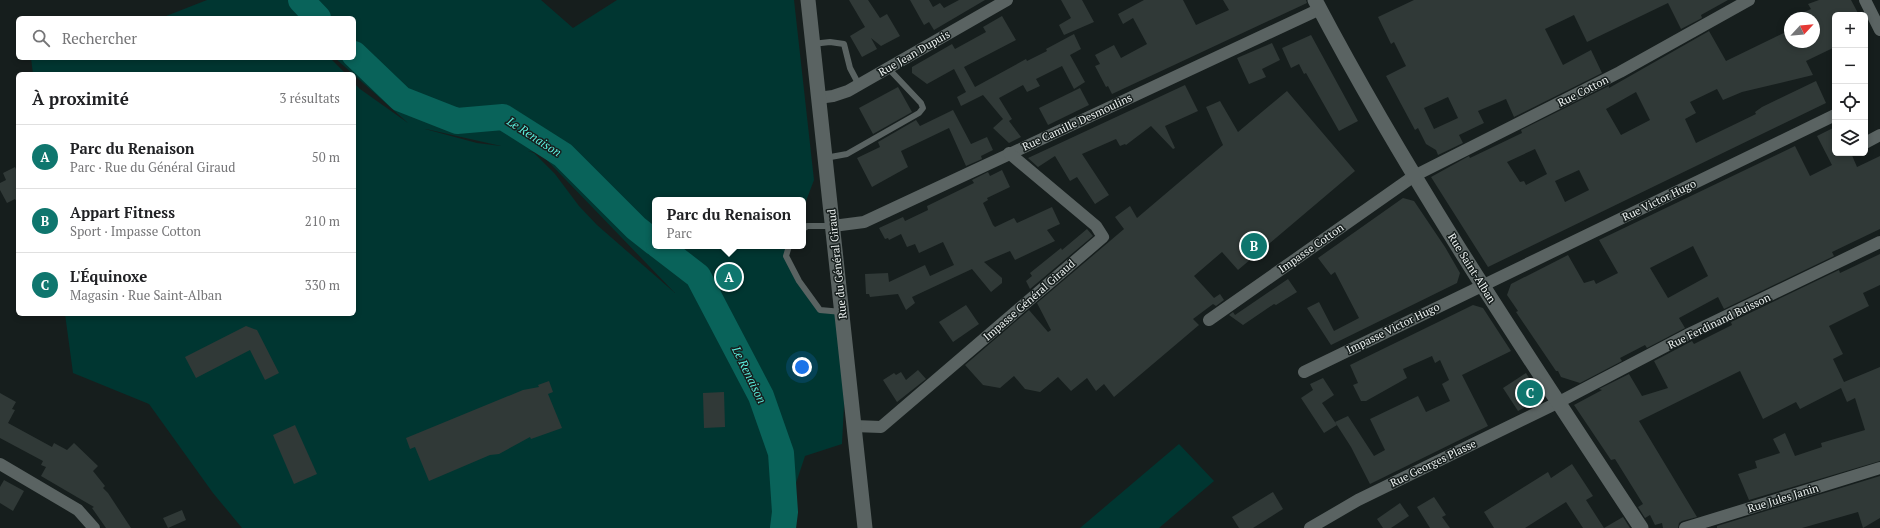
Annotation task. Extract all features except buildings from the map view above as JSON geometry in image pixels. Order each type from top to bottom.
[{"type":"street","name":"Rue du Général Giraud","points":[[808,0],[865,528]]},
{"type":"street","name":"Rue Jean Dupuis","points":[[818,98],[840,94],[859,85],[1007,0]]},
{"type":"street","name":"Rue Cotton","points":[[1414,176],[1620,72],[1749,0]]},
{"type":"street","points":[[1865,0],[1880,30]]},
{"type":"street","name":"Rue Saint-Alban","points":[[1317,4],[1414,176],[1482,285],[1641,528]]},
{"type":"street","name":"Rue Camille Desmoulins","points":[[833,226],[864,222],[1009,154],[1317,4]]},
{"type":"street","name":"Rue Victor Hugo","points":[[1482,285],[1832,116]]},
{"type":"street","points":[[1868,141],[1880,135]]},
{"type":"street","name":"Impasse Général Giraud","points":[[854,426],[881,427],[1103,237],[1096,226],[1009,154]]},
{"type":"street","name":"Impasse Cotton","points":[[1209,320],[1414,176]]},
{"type":"street","name":"Rue Ferdinand Buisson","points":[[1558,402],[1687,335],[1880,242]]},
{"type":"street","name":"Impasse Victor Hugo","points":[[1304,372],[1482,285]]},
{"type":"street","name":"Rue Georges Plasse","points":[[1310,528],[1325,524],[1358,500],[1558,402]]},
{"type":"street","points":[[0,464],[78,510],[94,528]]},
{"type":"street","name":"Rue Jules Janin","points":[[1685,528],[1880,468]]},
{"type":"lane","points":[[812,44],[830,42],[844,44],[850,68],[859,85]]},
{"type":"lane","points":[[825,158],[847,154],[919,113],[922,108],[921,103],[888,68]]},
{"type":"lane","points":[[806,227],[833,226]]},
{"type":"lane","points":[[788,249],[786,256],[799,281],[820,310],[842,312]]},
{"type":"green space","points":[[207,0],[541,0],[573,28],[617,0],[794,0],[814,180],[806,201],[806,197],[652,197],[652,249],[789,249],[786,256],[818,310],[842,313],[844,405],[842,444],[805,456],[781,528],[242,528],[213,493],[149,404],[73,373],[65,316],[356,316],[356,85],[408,123],[356,77],[356,72],[351,72],[337,60],[356,60],[356,16],[166,16]],"holes":[[[426,129],[501,146],[477,143]],[[528,151],[540,153],[675,293],[597,225],[579,206],[555,174],[534,153]]]},
{"type":"green space","points":[[31,60],[332,60],[344,72],[33,72]]},
{"type":"green space","points":[[1179,444],[1214,481],[1159,528],[1080,528]]},
{"type":"waterway","name":"Le Renaison","points":[[301,0],[316,16]]},
{"type":"waterway","name":"Le Renaison","points":[[356,56],[401,99],[457,121],[503,117],[563,155],[636,228],[652,241]]},
{"type":"waterway","name":"Le Renaison","points":[[663,249],[698,276],[761,396],[781,453],[785,512],[783,528]]},
{"type":"place","name":"Appart Fitness","points":[[1254,246]]},
{"type":"place","name":"Parc du Renaison","points":[[729,277]]},
{"type":"place","name":"L'Équinoxe","points":[[1530,393]]}]
